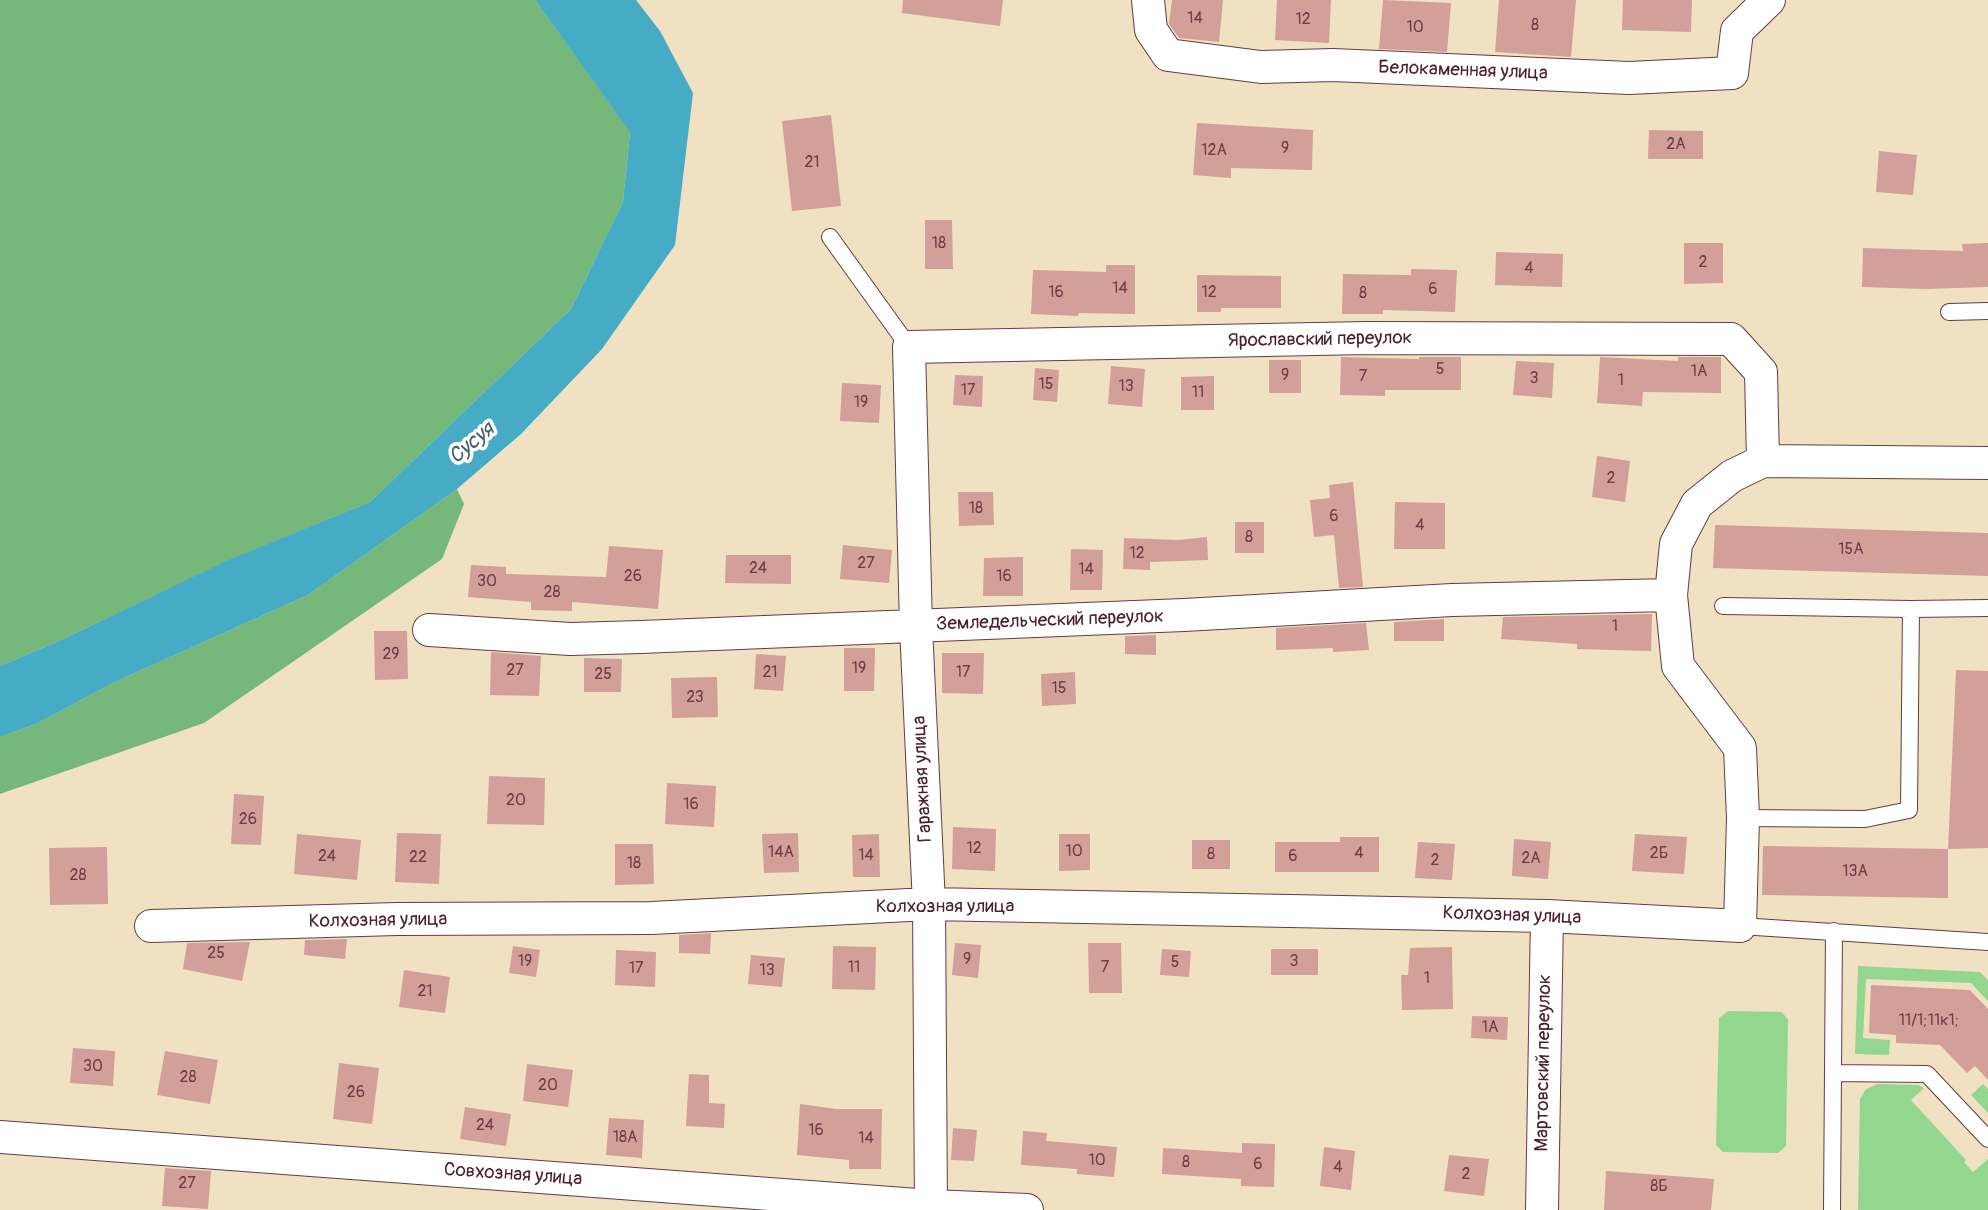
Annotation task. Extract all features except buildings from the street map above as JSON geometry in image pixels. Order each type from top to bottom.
[{"type":"street","name":"Белокаменная улица","points":[[1149,0],[1151,30],[1168,55],[1261,67],[1333,65],[1629,78],[1731,73],[1737,31],[1769,0]]},
{"type":"street","name":"Ярославский переулок","points":[[908,347],[1366,338],[1731,339],[1761,372],[1763,461]]},
{"type":"street","name":"Гаражная улица","points":[[908,347],[916,627],[929,904],[931,1208]]},
{"type":"street","points":[[1740,926],[1744,818],[1741,748],[1678,666],[1671,595],[1676,544],[1697,504],[1731,476],[1763,461],[1988,463]]},
{"type":"street","name":"Земледельческий переулок","points":[[429,630],[570,639],[916,627],[1452,600],[1671,595]]},
{"type":"street","name":"Колхозная улица","points":[[151,926],[397,919],[651,918],[929,904],[1547,916],[1740,926]]},
{"type":"street","name":"Мартовский переулок","points":[[1542,1210],[1547,916]]},
{"type":"street","name":"Совхозная улица","points":[[0,1138],[931,1208],[1027,1210]]},
{"type":"lane","points":[[831,237],[908,347]]},
{"type":"lane","points":[[1949,312],[1988,311]]},
{"type":"lane","points":[[1723,606],[1911,610],[1988,608]]},
{"type":"lane","points":[[1744,818],[1865,819],[1909,810],[1911,610]]},
{"type":"lane","points":[[1740,926],[1988,942]]},
{"type":"lane","points":[[1832,1210],[1834,931]]},
{"type":"lane","points":[[1833,1073],[1927,1074],[1988,1139]]},
{"type":"green space","points":[[0,0],[535,0],[630,131],[623,202],[571,309],[370,502],[227,561],[0,666]]},
{"type":"green space","points":[[457,489],[464,504],[442,559],[204,723],[0,794],[0,737],[36,724],[117,681],[308,595]]},
{"type":"green space","points":[[1858,966],[1980,972],[1988,980],[1988,1001],[1971,983],[1866,979],[1863,1038],[1890,1040],[1889,1055],[1855,1054]]},
{"type":"green space","points":[[1728,1011],[1782,1012],[1788,1020],[1786,1146],[1778,1153],[1723,1152],[1716,1145],[1719,1018]]},
{"type":"green space","points":[[1878,1084],[1918,1085],[1924,1088],[1911,1100],[1966,1160],[1964,1162],[1973,1172],[1988,1159],[1988,1210],[1858,1210],[1860,1099],[1866,1089]]},
{"type":"green space","points":[[1983,1084],[1988,1089],[1988,1113],[1971,1095]]},
{"type":"water","name":"Сусуя","points":[[535,0],[636,0],[660,31],[693,93],[675,245],[602,349],[521,434],[457,489],[308,595],[117,681],[36,724],[0,737],[0,666],[59,641],[226,561],[370,502],[571,309],[623,202],[630,132]]}]
